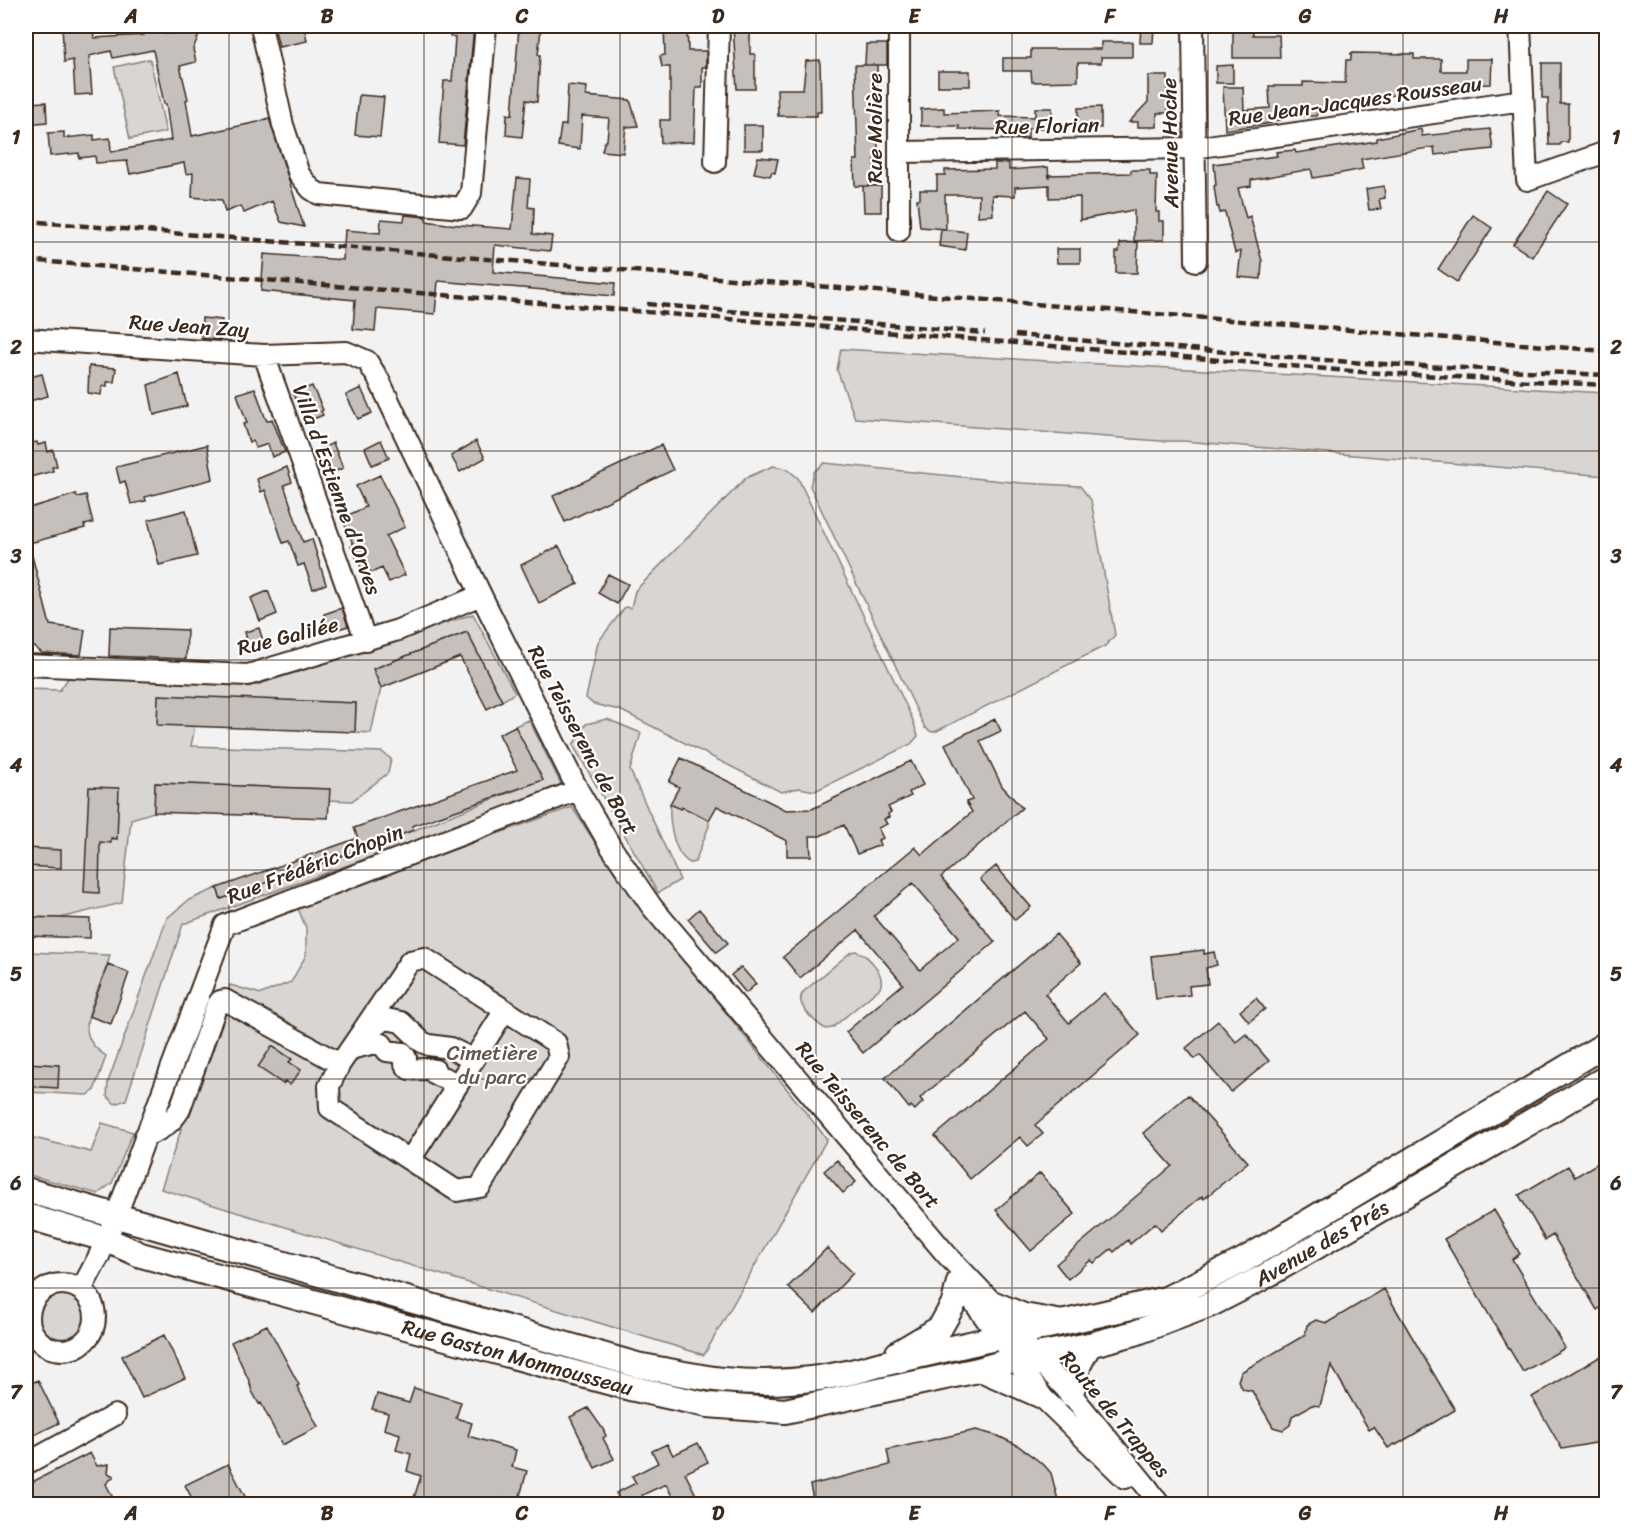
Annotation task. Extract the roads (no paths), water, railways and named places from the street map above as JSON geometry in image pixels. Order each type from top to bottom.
[{"type":"main road","name":"Avenue des Prés","points":[[1016,1346],[1065,1322],[1166,1299],[1244,1260],[1606,1044]]},
{"type":"main road","name":"Avenue des Prés","points":[[1016,1346],[1089,1345],[1135,1333],[1209,1305],[1262,1278],[1606,1078]]},
{"type":"main road","name":"Rue Gaston Monmousseau","points":[[26,1190],[637,1365],[723,1380],[790,1381],[843,1375],[878,1365]]},
{"type":"main road","name":"Rue Gaston Monmousseau","points":[[26,1216],[105,1239],[141,1255],[198,1271],[630,1388],[708,1405],[785,1411],[978,1370],[1016,1346]]},
{"type":"main road","points":[[878,1365],[940,1328],[954,1303],[959,1282]]},
{"type":"main road","points":[[880,1392],[884,1380],[1016,1346],[1117,1324],[1163,1307],[1166,1299]]},
{"type":"main road","points":[[1071,1394],[1079,1364],[1089,1345]]},
{"type":"main road","points":[[878,1365],[1016,1346]]},
{"type":"street","points":[[261,26],[283,125],[299,174],[311,189],[319,194],[462,208],[471,193],[486,26]]},
{"type":"street","points":[[715,162],[719,26]]},
{"type":"street","name":"Rue Molière","points":[[899,26],[899,231]]},
{"type":"street","name":"Avenue Hoche","points":[[1193,26],[1196,261]]},
{"type":"street","points":[[1520,26],[1527,180],[1606,152]]},
{"type":"street","name":"Rue Jean-Jacques Rousseau","points":[[1194,148],[1523,100]]},
{"type":"street","name":"Rue Florian","points":[[900,152],[1194,148]]},
{"type":"street","name":"Rue Jean Zay","points":[[26,339],[264,355],[350,353]]},
{"type":"street","name":"Rue Teisserenc de Bort","points":[[350,353],[367,361],[379,380],[481,595],[578,790],[611,847],[652,907],[946,1254],[990,1300],[1016,1346]]},
{"type":"street","name":"Villa d'Estienne d'Orves","points":[[264,355],[366,640]]},
{"type":"street","name":"Rue Galilée","points":[[26,665],[248,675],[398,630],[481,595]]},
{"type":"street","name":"Rue Frédéric Chopin","points":[[81,1290],[116,1216],[225,925],[578,790]]},
{"type":"street","points":[[424,958],[505,1010],[556,1043],[560,1058],[480,1186],[457,1191],[330,1108],[329,1086],[349,1050],[410,961],[424,958]]},
{"type":"street","points":[[145,1137],[167,1126],[180,1109],[220,1001],[225,1000],[349,1050],[371,1044],[419,1065],[474,1060]]},
{"type":"street","points":[[474,1060],[505,1010]]},
{"type":"street","points":[[349,1050],[386,1019],[401,1022],[422,1042],[450,1048],[474,1060]]},
{"type":"street","points":[[410,1160],[419,1065]]},
{"type":"street","name":"Rue Teisserenc de Bort","points":[[946,1254],[959,1282],[1016,1346]]},
{"type":"street","points":[[63,1284],[81,1290],[89,1297],[94,1308],[93,1329],[87,1339],[78,1346],[58,1350],[29,1334],[31,1290],[63,1284]]},
{"type":"street","points":[[990,1300],[1024,1314],[1065,1322]]},
{"type":"street","name":"Route de Trappes","points":[[1016,1346],[1071,1394],[1159,1504]]},
{"type":"street","name":"Route de Trappes","points":[[1016,1346],[1044,1399],[1153,1504]]},
{"type":"street","points":[[978,1370],[1044,1399]]},
{"type":"street","points":[[26,1464],[115,1416]]},
{"type":"railway","points":[[26,221],[1606,351]]},
{"type":"railway","points":[[26,260],[1362,372],[1606,385]]},
{"type":"railway","points":[[647,304],[985,333]]},
{"type":"railway","points":[[1015,335],[1363,363],[1606,375]]},
{"type":"park label","name":"Cimetière du parc","points":[[492,1065]]}]
